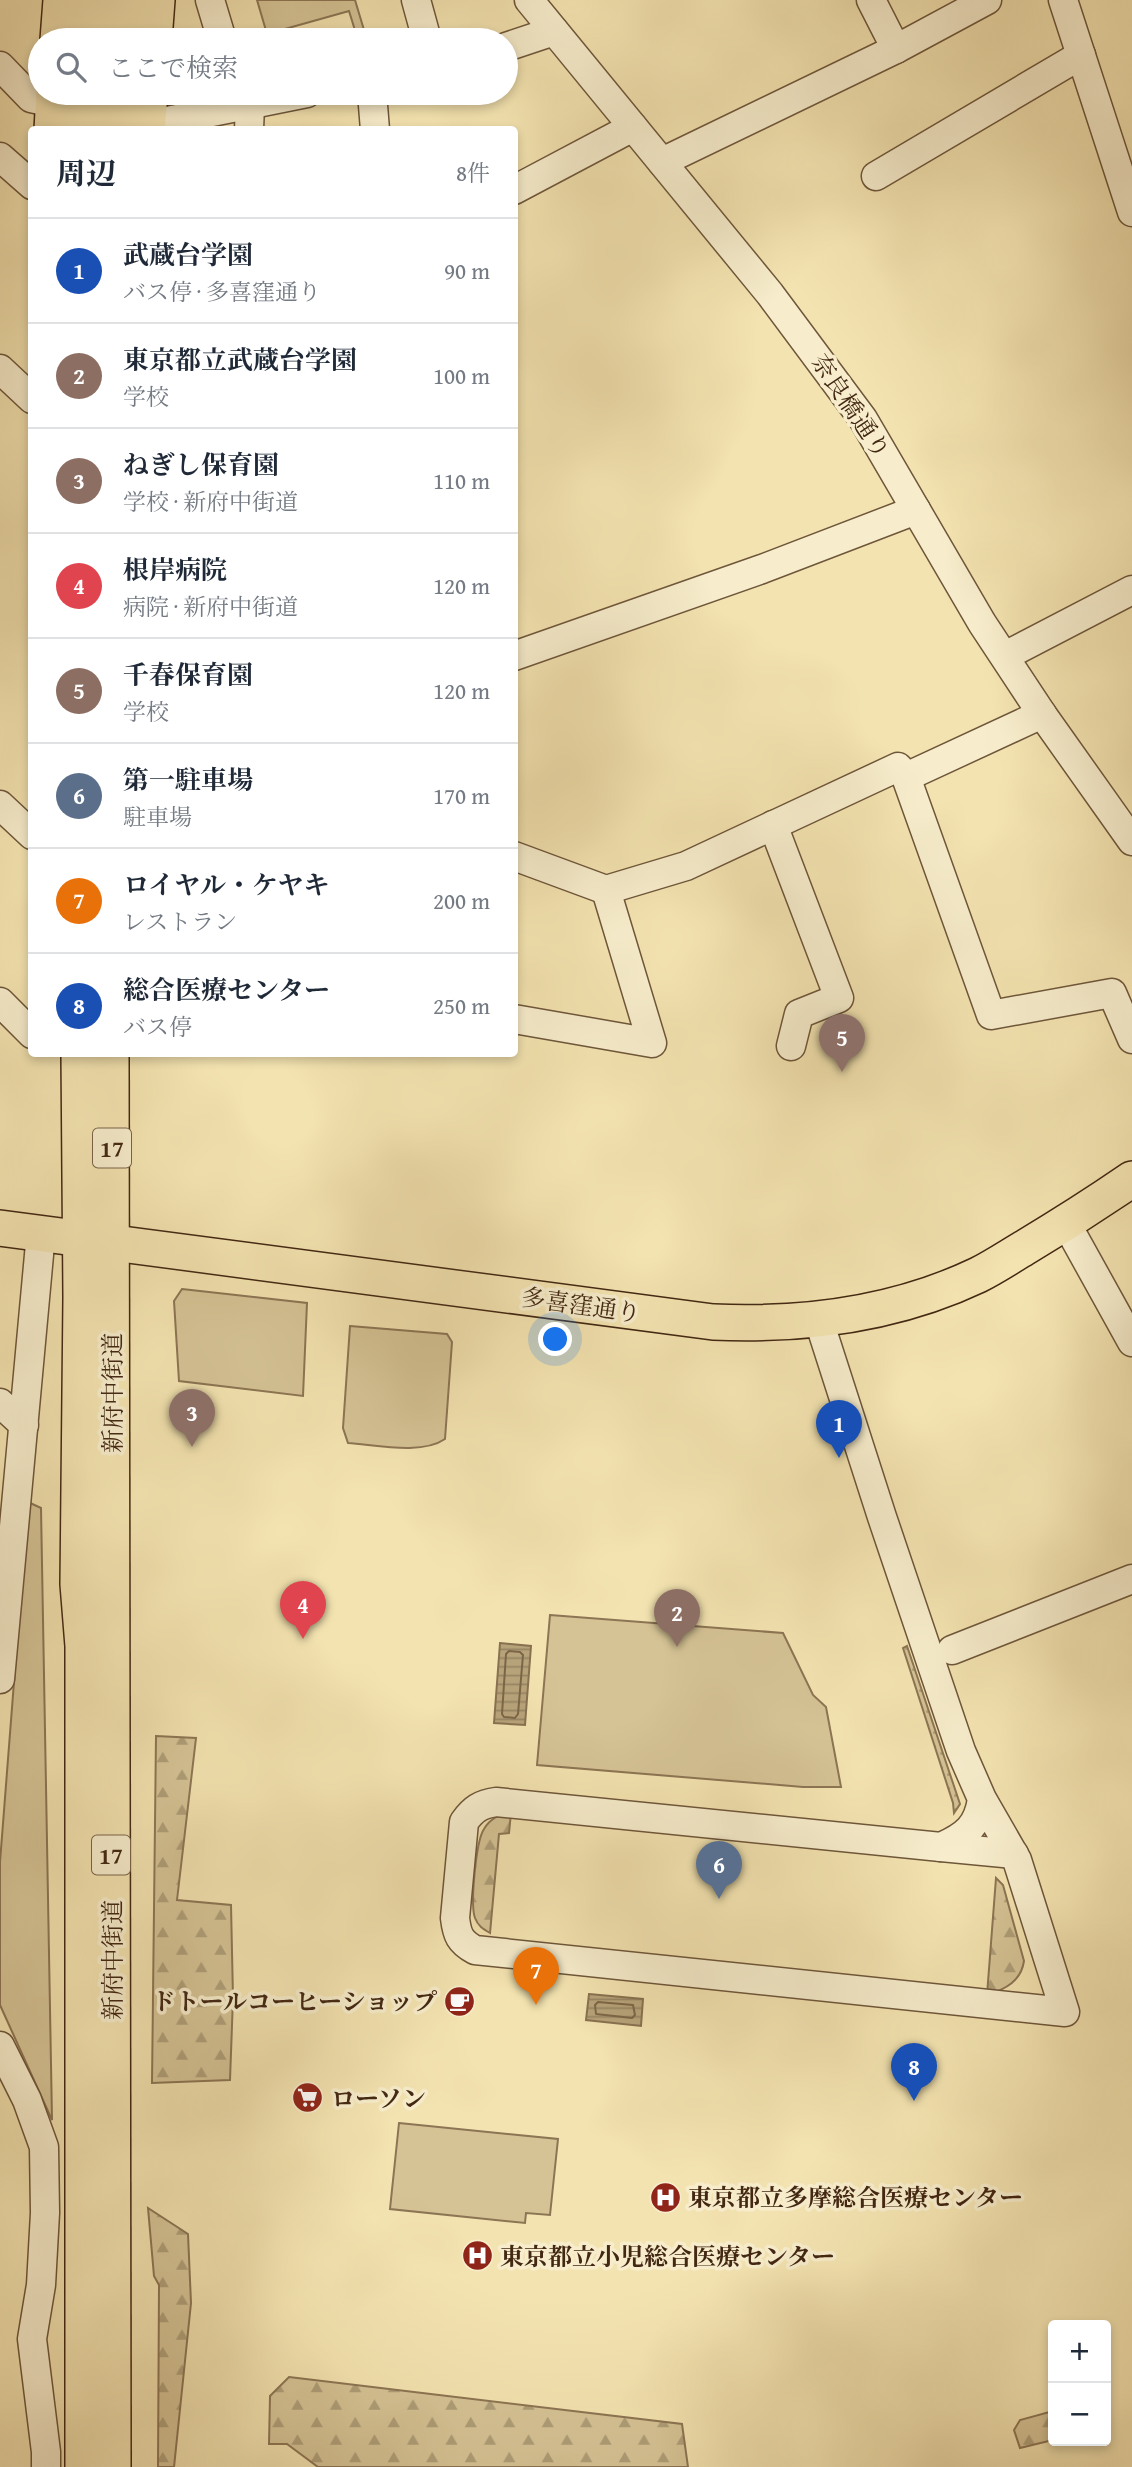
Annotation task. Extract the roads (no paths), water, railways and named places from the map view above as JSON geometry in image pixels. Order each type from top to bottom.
[{"type":"main road","points":[[59,28],[61,0]]},
{"type":"main road","points":[[90,28],[91,0]]},
{"type":"main road","points":[[122,28],[124,0]]},
{"type":"main road","points":[[155,28],[157,0]]},
{"type":"main road","points":[[63,105],[81,126]]},
{"type":"main road","points":[[128,105],[140,119]]},
{"type":"main road","name":"新府中街道","points":[[79,1057],[96,1240],[113,2467]]},
{"type":"main road","name":"新府中街道","points":[[83,2467],[83,1646],[94,1585],[97,1535],[98,1267],[102,1254],[96,1240],[111,1057]]},
{"type":"main road","name":"多喜窪通り","points":[[0,1228],[713,1322],[758,1324],[819,1321],[870,1312],[935,1293],[979,1275],[1066,1223],[1132,1179]]},
{"type":"street","points":[[210,0],[218,28]]},
{"type":"street","points":[[416,0],[424,28]]},
{"type":"street","name":"奈良橋通り","points":[[529,0],[800,332],[863,419],[982,623],[1042,714],[1130,836]]},
{"type":"street","points":[[871,0],[896,49]]},
{"type":"street","points":[[662,162],[896,49],[987,0]]},
{"type":"street","points":[[1063,0],[1127,186],[1132,212]]},
{"type":"street","points":[[518,43],[554,31]]},
{"type":"street","points":[[876,176],[1081,55]]},
{"type":"street","points":[[0,66],[28,95]]},
{"type":"street","points":[[373,105],[375,126]]},
{"type":"street","points":[[140,119],[244,108]]},
{"type":"street","points":[[518,188],[633,127]]},
{"type":"street","points":[[0,157],[28,182]]},
{"type":"street","points":[[0,369],[28,395]]},
{"type":"street","points":[[518,655],[762,569],[916,510]]},
{"type":"street","points":[[1005,656],[1132,590]]},
{"type":"street","points":[[906,777],[1042,714]]},
{"type":"street","points":[[518,857],[607,890],[686,866],[898,767],[906,777],[991,1015],[1122,987],[1132,1040]]},
{"type":"street","points":[[0,805],[28,831]]},
{"type":"street","points":[[773,825],[839,998],[799,1014],[791,1046]]},
{"type":"street","points":[[518,1020],[652,1044],[607,890]]},
{"type":"street","points":[[0,1002],[28,1030]]},
{"type":"street","points":[[1066,1223],[1128,1324]]},
{"type":"street","points":[[0,1679],[41,1233]]},
{"type":"street","points":[[819,1321],[890,1543],[961,1751],[982,1799],[1014,1854],[1065,2012],[475,1950],[462,1943],[456,1931],[464,1822],[471,1812],[483,1804],[496,1802],[1014,1854]]},
{"type":"street","points":[[0,1402],[24,1425]]},
{"type":"street","points":[[952,1650],[1132,1578]]},
{"type":"street","points":[[941,1847],[971,1829],[980,1815],[982,1799]]},
{"type":"street","points":[[1009,2006],[1023,2000],[1041,1982],[1048,1959]]},
{"type":"street","points":[[0,2046],[27,2100],[44,2147],[45,2225],[41,2285],[32,2339],[46,2467]]},
{"type":"water","points":[[500,1643],[531,1646],[525,1725],[494,1723]]},
{"type":"water","points":[[589,1994],[643,1999],[641,2026],[586,2020]]},
{"type":"place","name":"千春保育園","points":[[842,1072]]},
{"type":"place","name":"ねぎし保育園","points":[[192,1447]]},
{"type":"place","name":"武蔵台学園","points":[[839,1458]]},
{"type":"place","name":"根岸病院","points":[[303,1639]]},
{"type":"place","name":"東京都立武蔵台学園","points":[[677,1647]]},
{"type":"place","name":"第一駐車場","points":[[719,1899]]},
{"type":"place","name":"ドトールコーヒーショップ","points":[[460,2001]]},
{"type":"place","name":"ロイヤル・ケヤキ","points":[[536,2005]]},
{"type":"place","name":"ローソン","points":[[308,2098]]},
{"type":"place","name":"総合医療センター","points":[[914,2101]]},
{"type":"place","name":"東京都立多摩総合医療センター","points":[[665,2197]]},
{"type":"place","name":"東京都立小児総合医療センター","points":[[477,2256]]}]
